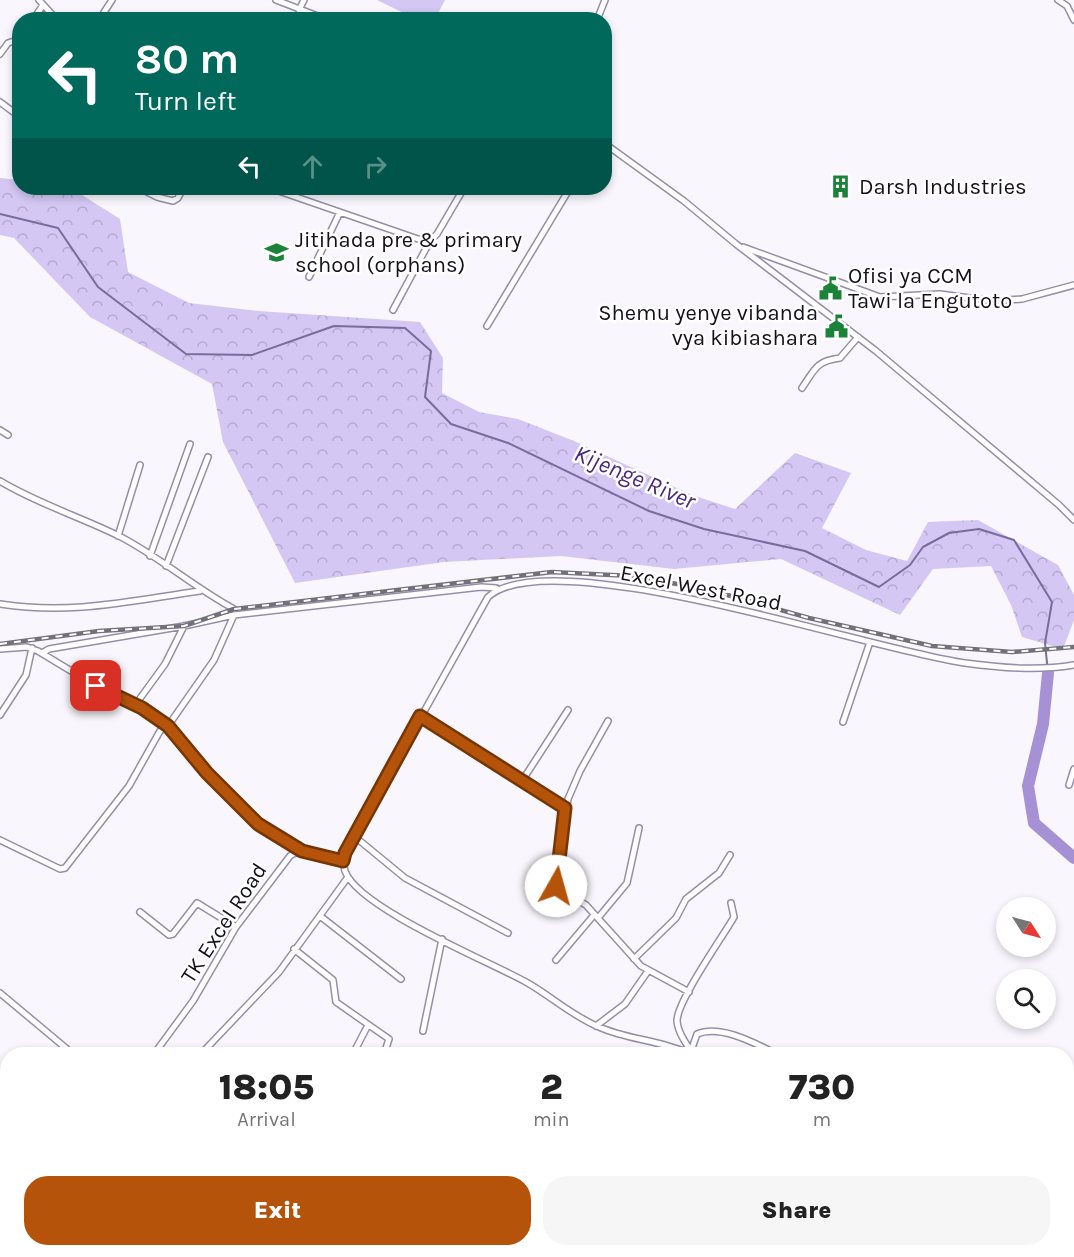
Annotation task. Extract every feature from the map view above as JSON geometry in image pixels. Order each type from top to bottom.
[{"type":"street","points":[[276,0],[302,12]]},
{"type":"street","points":[[299,10],[304,0]]},
{"type":"street","points":[[1058,0],[1067,6],[1074,20]]},
{"type":"street","points":[[0,54],[8,43],[12,42]]},
{"type":"street","points":[[612,149],[684,201],[736,244],[858,337],[1074,520]]},
{"type":"street","points":[[153,195],[173,201],[180,195]]},
{"type":"street","points":[[290,195],[430,241]]},
{"type":"street","points":[[393,310],[430,241],[437,234],[460,195]]},
{"type":"street","points":[[487,326],[566,195]]},
{"type":"street","points":[[309,277],[340,212]]},
{"type":"street","points":[[736,244],[880,297],[940,294],[992,301],[1022,299],[1074,285]]},
{"type":"street","points":[[802,388],[819,364],[829,359],[840,358],[858,337]]},
{"type":"street","points":[[0,430],[8,435]]},
{"type":"street","points":[[150,556],[190,444]]},
{"type":"street","points":[[166,566],[208,457]]},
{"type":"street","points":[[118,536],[140,465]]},
{"type":"street","points":[[0,481],[33,499],[118,536],[234,612],[213,660],[168,726],[157,735],[129,786],[65,868],[60,869],[0,840]]},
{"type":"street","name":"Excel West Road","points":[[42,653],[49,649],[184,626],[234,612],[481,587],[497,588],[542,582],[580,582],[676,595],[963,663],[1031,669],[1074,665]]},
{"type":"street","points":[[497,588],[482,604],[354,836],[343,861],[348,877],[381,905],[524,981],[596,1026],[673,1047]]},
{"type":"street","points":[[0,604],[37,610],[76,609],[200,591]]},
{"type":"street","points":[[135,704],[165,663],[184,626]]},
{"type":"street","points":[[843,722],[870,642]]},
{"type":"street","points":[[0,715],[26,675],[32,648]]},
{"type":"street","points":[[0,649],[32,648],[96,686],[135,704],[168,726],[207,773],[254,820],[302,851],[343,861]]},
{"type":"street","points":[[522,781],[568,710]]},
{"type":"street","points":[[420,716],[565,808]]},
{"type":"street","points":[[608,721],[578,774],[565,808],[557,888],[582,902],[634,959],[648,971],[690,992]]},
{"type":"street","points":[[1069,785],[1074,769]]},
{"type":"street","points":[[556,960],[627,883],[639,828]]},
{"type":"street","points":[[354,836],[405,878],[508,933]]},
{"type":"street","name":"TK Excel Road","points":[[159,1047],[193,1001],[236,927],[279,868],[295,852],[302,851]]},
{"type":"street","points":[[634,959],[676,918],[686,899],[721,871],[730,855]]},
{"type":"street","points":[[208,1047],[279,972],[348,877]]},
{"type":"street","points":[[140,912],[169,935],[173,934],[197,903],[236,927]]},
{"type":"street","points":[[687,1047],[677,1020],[690,992],[734,917],[731,903]]},
{"type":"street","points":[[321,916],[401,979]]},
{"type":"street","points":[[423,1031],[442,939]]},
{"type":"street","points":[[294,949],[333,980],[336,1002],[389,1039],[386,1047]]},
{"type":"street","points":[[596,1026],[622,1008],[648,971]]},
{"type":"street","points":[[0,993],[65,1047]]},
{"type":"street","points":[[357,1047],[368,1025]]},
{"type":"street","points":[[692,1047],[697,1034],[709,1031],[745,1040],[761,1047]]},
{"type":"green space","points":[[377,0],[445,0],[439,12],[402,12]]},
{"type":"green space","points":[[0,178],[12,179],[12,195],[82,195],[120,219],[128,272],[189,303],[259,311],[420,322],[443,358],[442,393],[479,412],[518,419],[574,441],[692,495],[735,509],[795,453],[851,473],[822,528],[866,550],[907,561],[928,522],[978,520],[1058,565],[1074,595],[1074,620],[1063,649],[1022,637],[1011,605],[991,566],[933,569],[900,615],[781,559],[674,569],[561,556],[444,562],[295,583],[223,442],[212,384],[90,317],[14,238],[0,235]]},
{"type":"waterway","name":"Kijenge River","points":[[0,214],[58,228],[98,287],[186,354],[252,355],[334,326],[405,328],[431,351],[425,397],[451,424],[508,443],[649,511],[704,529],[805,551],[879,587],[910,565],[923,547],[949,533],[979,529],[1014,540],[1052,602],[1045,643],[1048,673]]},
{"type":"waterway","name":"Kijenge River","points":[[1048,673],[1043,724],[1028,786],[1034,823],[1074,858]]},
{"type":"railway","points":[[0,644],[99,631],[184,626],[234,609],[552,572],[631,576],[706,589],[809,618],[932,646],[1012,652],[1074,647]]},
{"type":"place","name":"Darsh Industries","points":[[841,187]]},
{"type":"place","name":"Jitihada pre & primary school (orphans)","points":[[277,253]]},
{"type":"place","name":"Ofisi ya CCM Tawi la Engutoto","points":[[830,289]]},
{"type":"place","name":"Shemu yenye vibanda vya kibiashara","points":[[836,326]]},
{"type":"route","points":[[96,686],[142,708],[168,726],[207,773],[258,824],[302,851],[343,861],[345,853],[420,716],[565,808],[556,886]]}]
